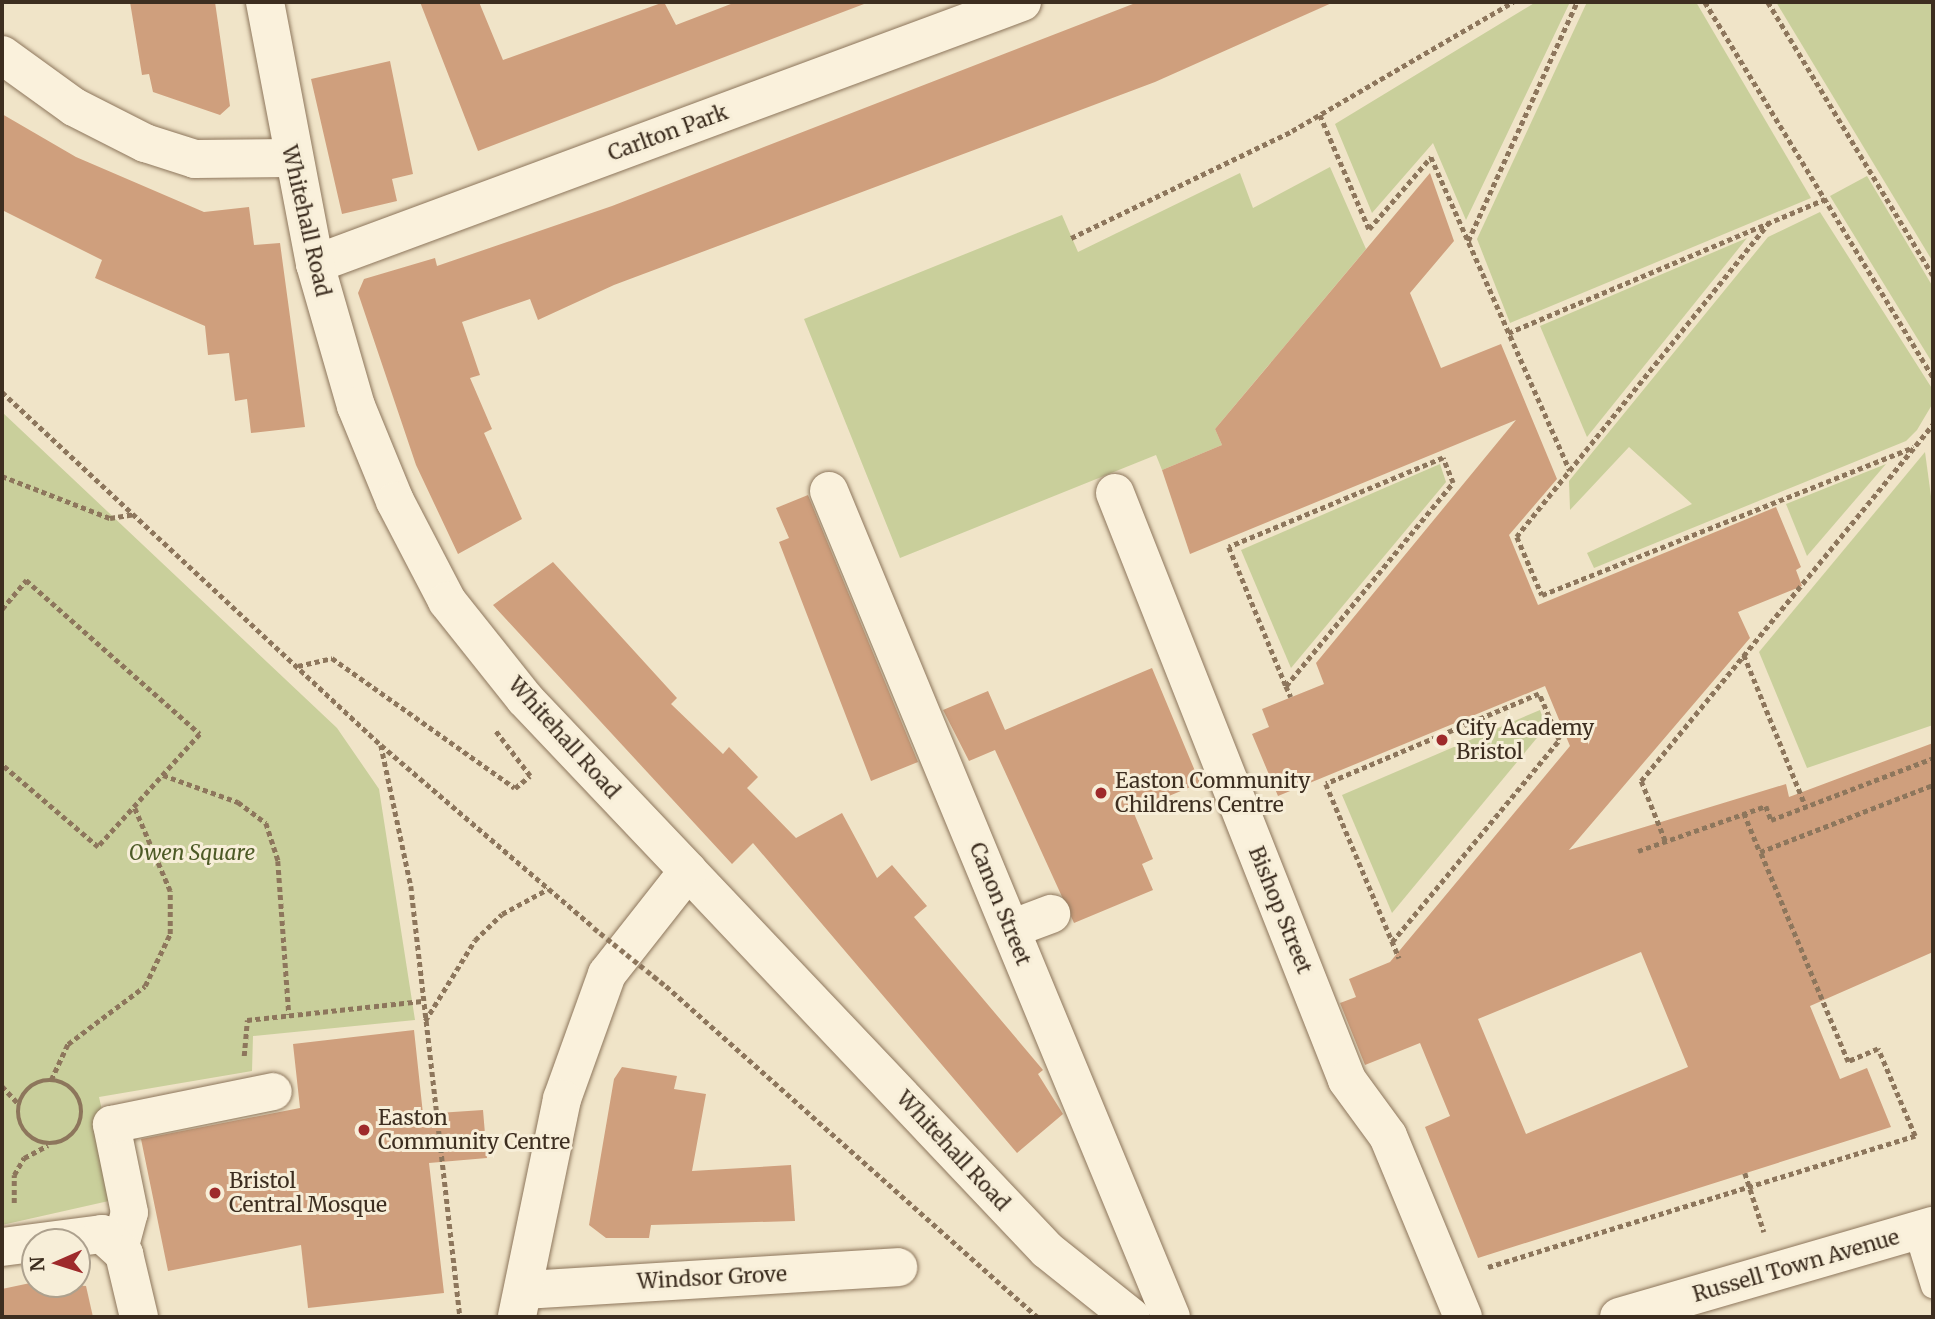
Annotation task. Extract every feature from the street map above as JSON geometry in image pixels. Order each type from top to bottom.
[{"type":"street","name":"Whitehall Road","points":[[265,2],[290,158],[314,264],[356,406],[394,501],[447,601],[525,699],[1047,1250],[1131,1317]]},
{"type":"street","name":"Carlton Park","points":[[314,264],[1022,2]]},
{"type":"street","points":[[2,55],[74,107],[145,143],[195,159],[290,158]]},
{"type":"street","name":"Canon Street","points":[[829,491],[1171,1317]]},
{"type":"street","name":"Bishop Street","points":[[1115,493],[1347,1080],[1388,1136],[1463,1317]]},
{"type":"street","points":[[521,1303],[562,1099],[607,974],[688,871]]},
{"type":"street","points":[[1011,929],[1051,914]]},
{"type":"street","points":[[139,1317],[119,1249],[129,1212],[111,1124],[273,1091]]},
{"type":"street","name":"Russell Town Avenue","points":[[1619,1317],[1925,1228]]},
{"type":"street","points":[[8,1246],[83,1233],[102,1234],[119,1249]]},
{"type":"street","name":"Windsor Grove","points":[[521,1303],[898,1267]]},
{"type":"lane","points":[[1925,1228],[1933,1286]]},
{"type":"path","points":[[1071,238],[1320,115],[1513,2]]},
{"type":"path","points":[[1468,241],[1577,2]]},
{"type":"path","points":[[1706,2],[1933,377]]},
{"type":"path","points":[[1768,2],[1933,275]]},
{"type":"path","points":[[1320,115],[1369,229],[1431,157],[1570,471]]},
{"type":"path","points":[[1508,333],[1825,199]]},
{"type":"path","points":[[1770,222],[1517,537],[1542,595],[1914,447]]},
{"type":"path","points":[[2,392],[381,744],[548,889],[666,986],[1038,1317]]},
{"type":"path","points":[[1665,841],[1642,781],[1933,427]]},
{"type":"path","points":[[1286,686],[1452,483],[1443,458],[1229,547],[1286,686],[1291,697]]},
{"type":"path","points":[[2,476],[110,518],[135,514]]},
{"type":"path","points":[[2,609],[26,580],[200,734],[98,846],[2,765]]},
{"type":"path","points":[[1744,655],[1806,807]]},
{"type":"path","points":[[298,666],[332,659],[515,788],[530,776],[491,732],[525,699]]},
{"type":"path","points":[[1392,942],[1559,740],[1539,694],[1326,784],[1392,942],[1399,958]]},
{"type":"path","points":[[381,744],[411,886],[424,1022],[460,1317]]},
{"type":"path","points":[[1638,851],[1766,806],[1771,820],[1933,758]]},
{"type":"path","points":[[163,775],[238,802],[266,823],[278,862],[289,1015]]},
{"type":"path","points":[[1760,852],[1933,785]]},
{"type":"path","points":[[51,1080],[68,1044],[145,986],[170,934],[170,891],[134,807]]},
{"type":"path","points":[[1447,1280],[1914,1136],[1878,1049],[1848,1062],[1744,813]]},
{"type":"path","points":[[424,1022],[475,940],[502,914],[548,889]]},
{"type":"path","points":[[230,1064],[243,1062],[247,1020],[422,1001]]},
{"type":"path","points":[[19,1104],[37,1083],[51,1080],[76,1093],[89,1091]]},
{"type":"path","points":[[2,1086],[19,1104],[24,1131],[48,1144]]},
{"type":"path","points":[[8,1246],[14,1175],[24,1158],[74,1133],[81,1107],[76,1093]]},
{"type":"path","points":[[1745,1173],[1776,1272]]},
{"type":"green space","points":[[1536,2],[1570,2],[1466,220],[1433,143],[1372,213],[1335,124]]},
{"type":"green space","points":[[1587,2],[1696,2],[1811,198],[1510,323],[1477,239]]},
{"type":"green space","points":[[1776,2],[1933,2],[1933,262]]},
{"type":"green space","points":[[1330,167],[1366,249],[1215,429],[1222,445],[1162,470],[1156,455],[900,558],[804,319],[1062,215],[1078,252],[1240,173],[1253,208]]},
{"type":"green space","points":[[1867,176],[1933,287],[1933,364],[1830,196]]},
{"type":"green space","points":[[1820,212],[1933,390],[1933,403],[1917,430],[1906,441],[1594,568],[1587,553],[1692,504],[1629,447],[1570,510],[1569,481],[1768,237]]},
{"type":"green space","points":[[1747,238],[1587,437],[1540,326]]},
{"type":"green space","name":"Owen Square","points":[[2,412],[337,728],[379,789],[415,1020],[253,1036],[252,1071],[99,1097],[122,1198],[2,1225]]},
{"type":"green space","points":[[1925,452],[1933,511],[1933,725],[1807,768],[1759,652]]},
{"type":"green space","points":[[1440,464],[1446,482],[1291,668],[1241,550]]},
{"type":"green space","points":[[1886,464],[1807,556],[1786,504]]},
{"type":"green space","points":[[1540,710],[1546,727],[1392,913],[1342,795]]},
{"type":"building","points":[[130,2],[215,2],[230,106],[220,115],[153,92],[149,74],[142,75]]},
{"type":"building","points":[[420,2],[479,2],[503,60],[664,2],[676,25],[736,2],[864,4],[478,151]]},
{"type":"building","points":[[1138,2],[1334,2],[1155,82],[614,285],[538,320],[530,299],[462,322],[480,375],[470,378],[492,429],[484,433],[522,519],[458,554],[416,465],[358,293],[364,279],[435,258],[437,266],[612,206]]},
{"type":"building","points":[[390,61],[413,174],[392,179],[397,201],[342,214],[311,79]]},
{"type":"building","points":[[2,114],[76,157],[204,212],[249,207],[254,245],[280,243],[305,427],[251,433],[247,399],[235,401],[229,353],[208,355],[205,326],[95,278],[102,260],[2,210]]},
{"type":"building","points":[[1430,173],[1454,241],[1410,293],[1441,368],[1501,344],[1557,479],[1509,535],[1538,605],[1776,507],[1801,567],[1796,570],[1802,586],[1738,612],[1750,638],[1569,850],[1786,784],[1789,797],[1933,743],[1933,952],[1810,1006],[1840,1079],[1867,1068],[1891,1127],[1478,1258],[1425,1127],[1450,1116],[1420,1043],[1365,1065],[1340,1003],[1356,997],[1349,979],[1390,962],[1570,746],[1545,686],[1278,796],[1252,734],[1269,727],[1262,709],[1324,684],[1316,663],[1516,420],[1190,554],[1162,470],[1222,445],[1215,429]],"holes":[[[1641,952],[1688,1067],[1526,1134],[1478,1019]]]},
{"type":"building","points":[[808,495],[918,762],[871,781],[779,542],[789,538],[776,508]]},
{"type":"building","points":[[553,562],[677,698],[671,704],[723,754],[729,747],[758,777],[747,788],[796,838],[842,813],[877,878],[892,865],[927,906],[914,917],[1043,1070],[1038,1074],[1063,1114],[1017,1153],[753,843],[732,864],[493,605]]},
{"type":"building","name":"Easton Community Childrens Centre","points":[[1152,668],[1200,783],[1133,811],[1153,859],[1142,864],[1153,890],[1074,923],[995,750],[969,761],[943,710],[988,691],[1005,730]]},
{"type":"building","points":[[414,1030],[423,1114],[483,1110],[487,1158],[429,1163],[444,1293],[308,1308],[301,1245],[168,1271],[141,1139],[300,1108],[293,1044]]},
{"type":"building","points":[[622,1067],[677,1076],[674,1089],[706,1094],[692,1171],[791,1165],[795,1221],[651,1225],[649,1238],[606,1238],[589,1225],[614,1079]]},
{"type":"building","points":[[21,1285],[21,1298],[89,1298],[93,1317],[2,1317],[2,1289]]},
{"type":"place","name":"City Academy Bristol","points":[[1442,740]]},
{"type":"place","name":"Easton Community Childrens Centre","points":[[1101,793]]},
{"type":"place","name":"Easton Community Centre","points":[[364,1130]]},
{"type":"place","name":"Bristol Central Mosque","points":[[215,1193]]}]
